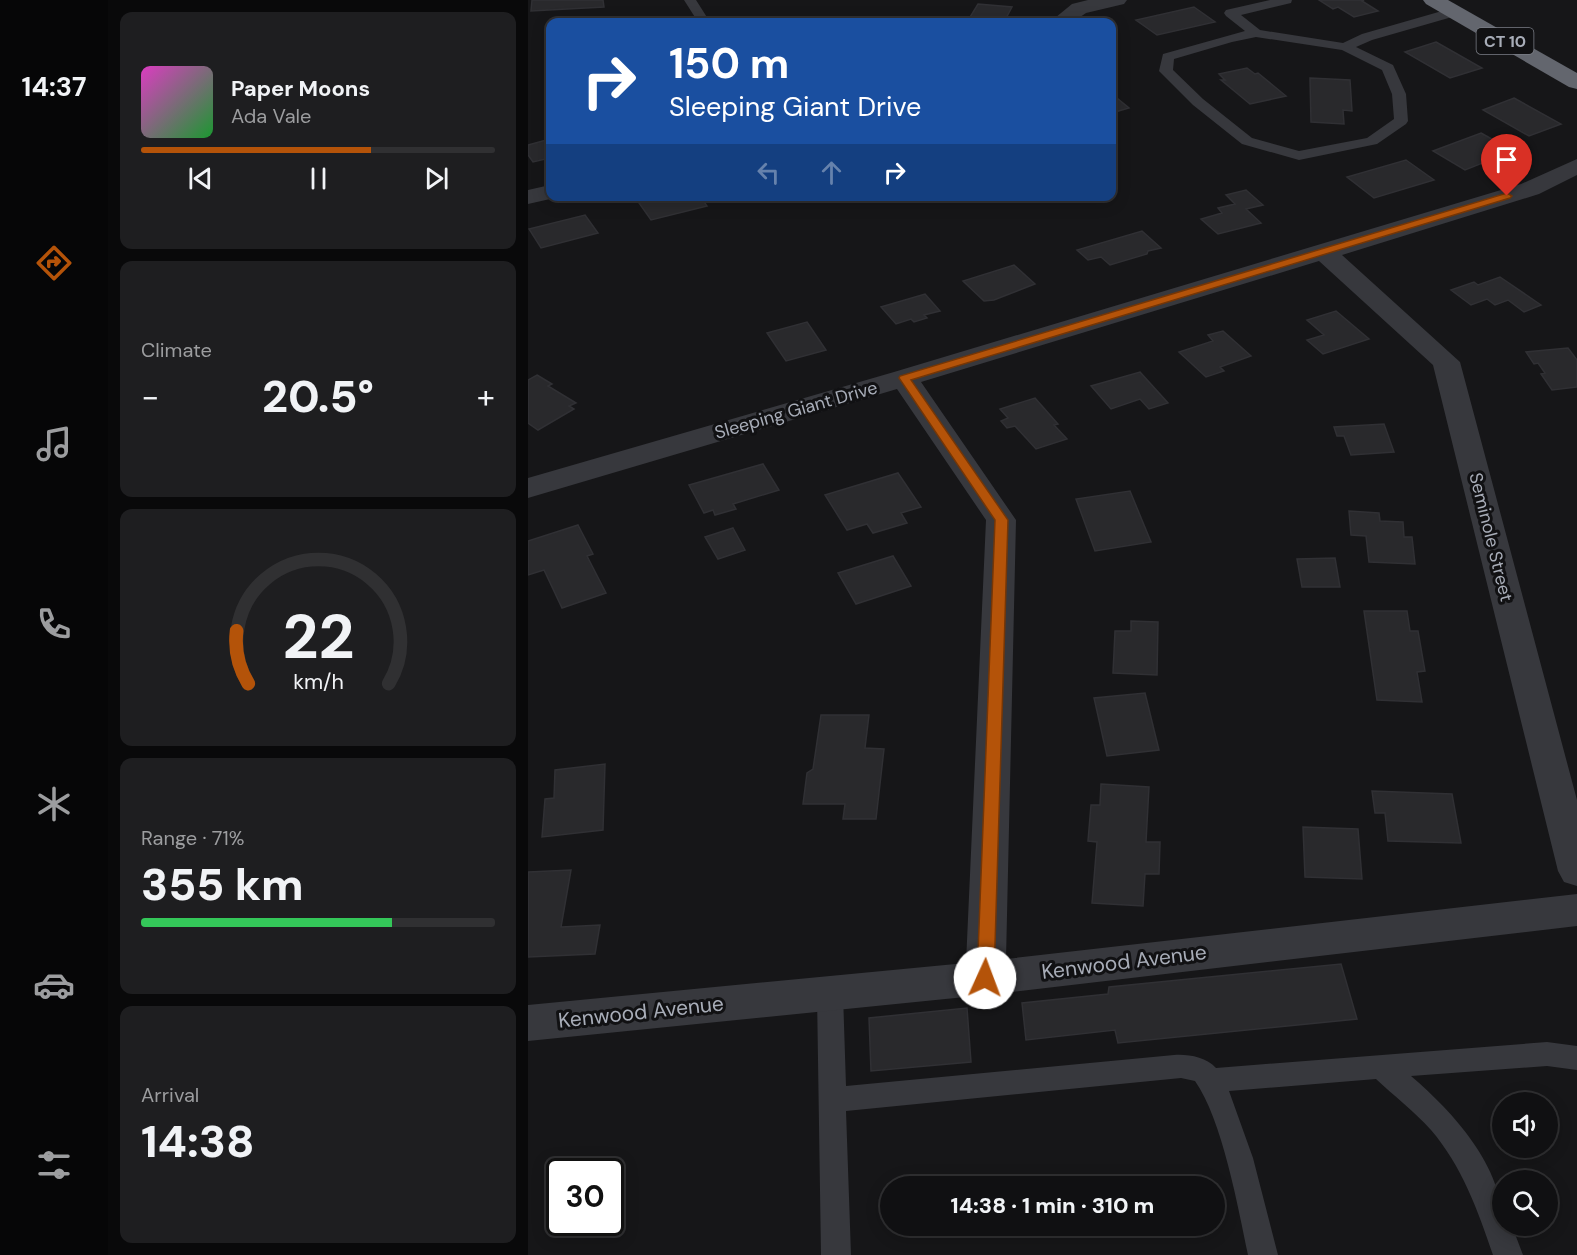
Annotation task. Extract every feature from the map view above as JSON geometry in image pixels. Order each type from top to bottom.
[{"type":"highway","name":"CT 10","points":[[1433,0],[1577,82]]},
{"type":"street","points":[[1065,18],[1079,8],[1117,0]]},
{"type":"street","name":"Sleeping Giant Drive","points":[[528,488],[904,378],[1530,189],[1577,166]]},
{"type":"street","points":[[528,197],[546,193]]},
{"type":"street","name":"Seminole Street","points":[[1324,252],[1446,362],[1577,870]]},
{"type":"street","points":[[904,378],[1001,520],[985,978]]},
{"type":"street","name":"Kenwood Avenue","points":[[528,1023],[985,978],[1577,910]]},
{"type":"lane","points":[[690,0],[701,18]]},
{"type":"lane","points":[[1256,33],[1231,14],[1286,0]]},
{"type":"lane","points":[[1345,47],[1366,38],[1454,12]]},
{"type":"lane","points":[[1256,33],[1345,47],[1388,68],[1400,94],[1401,121],[1372,141],[1299,156],[1247,141],[1198,102],[1166,70],[1168,57],[1230,38],[1256,33]]},
{"type":"lane","points":[[830,994],[836,1255]]},
{"type":"lane","points":[[1212,1080],[1547,1054],[1577,1058]]},
{"type":"lane","points":[[831,1100],[1185,1066],[1202,1071],[1212,1080],[1252,1204],[1263,1255]]},
{"type":"lane","points":[[1381,1067],[1442,1123],[1468,1159],[1485,1192],[1508,1255]]},
{"type":"building","points":[[532,0],[603,0],[604,7],[531,11]]},
{"type":"building","points":[[1319,0],[1364,0],[1362,1],[1378,11],[1354,17],[1338,7],[1333,9]]},
{"type":"building","points":[[978,4],[1012,7],[1006,18],[969,18]]},
{"type":"building","points":[[1194,7],[1215,22],[1157,35],[1136,20]]},
{"type":"building","points":[[1436,42],[1482,68],[1450,78],[1405,52]]},
{"type":"building","points":[[1247,68],[1255,74],[1258,73],[1286,96],[1250,104],[1221,80],[1225,80],[1219,74]]},
{"type":"building","points":[[1310,78],[1350,80],[1352,111],[1343,110],[1344,124],[1311,122]]},
{"type":"building","points":[[1116,97],[1129,108],[1116,112]]},
{"type":"building","points":[[1514,98],[1561,124],[1529,136],[1483,110]]},
{"type":"building","points":[[1481,133],[1513,151],[1465,170],[1433,151]]},
{"type":"building","points":[[546,140],[546,159],[533,162],[528,155],[528,145]]},
{"type":"building","points":[[1406,160],[1434,180],[1374,198],[1347,177]]},
{"type":"building","points":[[1246,190],[1263,205],[1246,209],[1261,223],[1218,234],[1201,219],[1222,213],[1218,208],[1235,204],[1226,195]]},
{"type":"building","points":[[704,201],[707,206],[651,220],[639,203]]},
{"type":"building","points":[[585,215],[598,233],[541,248],[529,229]]},
{"type":"building","points":[[1142,231],[1161,248],[1110,265],[1101,257],[1088,260],[1077,250]]},
{"type":"building","points":[[1014,265],[1035,284],[994,300],[984,301],[963,281]]},
{"type":"building","points":[[1500,277],[1541,305],[1524,312],[1508,300],[1495,305],[1487,299],[1471,305],[1451,290],[1474,282],[1478,285]]},
{"type":"building","points":[[925,294],[940,311],[924,315],[927,318],[914,322],[911,319],[896,324],[881,307]]},
{"type":"building","points":[[1336,311],[1369,339],[1323,354],[1307,340],[1324,335],[1307,320]]},
{"type":"building","points":[[807,322],[826,350],[786,361],[767,333]]},
{"type":"building","points":[[1223,331],[1251,356],[1220,367],[1224,371],[1206,377],[1179,352],[1213,341],[1208,335]]},
{"type":"building","points":[[1568,348],[1577,360],[1577,387],[1552,390],[1541,374],[1545,373],[1538,363],[1534,364],[1526,352]]},
{"type":"building","points":[[1140,372],[1168,403],[1149,409],[1140,399],[1111,409],[1091,386]]},
{"type":"building","points":[[537,375],[552,384],[548,386],[576,403],[569,406],[574,409],[538,430],[528,423],[528,380]]},
{"type":"building","points":[[1035,398],[1058,424],[1054,425],[1067,439],[1036,449],[1015,426],[1007,428],[1001,421],[1008,418],[1000,409]]},
{"type":"building","points":[[1384,424],[1394,452],[1351,455],[1344,436],[1337,436],[1334,427]]},
{"type":"building","points":[[763,464],[779,490],[733,504],[736,509],[715,515],[713,510],[704,513],[689,485]]},
{"type":"building","points":[[898,473],[921,507],[901,513],[907,523],[873,533],[867,524],[847,530],[825,495]]},
{"type":"building","points":[[1130,491],[1151,542],[1095,551],[1076,499]]},
{"type":"building","points":[[1349,511],[1379,513],[1380,521],[1403,522],[1404,537],[1412,537],[1415,564],[1369,562],[1366,536],[1351,535]]},
{"type":"building","points":[[578,525],[593,554],[587,556],[606,593],[562,608],[544,570],[528,575],[528,541]]},
{"type":"building","points":[[733,528],[745,550],[718,559],[705,537]]},
{"type":"building","points":[[893,556],[911,586],[856,604],[838,573]]},
{"type":"building","points":[[1335,558],[1340,587],[1302,587],[1297,559]]},
{"type":"building","points":[[1364,611],[1407,611],[1410,631],[1418,631],[1425,671],[1417,672],[1422,702],[1377,700]]},
{"type":"building","points":[[1131,621],[1158,622],[1157,675],[1113,673],[1115,631],[1131,631]]},
{"type":"building","points":[[1145,693],[1159,750],[1107,756],[1094,698]]},
{"type":"building","points":[[821,715],[869,715],[865,748],[884,749],[876,819],[843,819],[845,804],[803,804],[807,773],[813,769]]},
{"type":"building","points":[[605,764],[603,830],[542,837],[545,799],[554,798],[555,770]]},
{"type":"building","points":[[1101,784],[1149,787],[1146,842],[1160,842],[1159,874],[1145,874],[1143,906],[1092,903],[1097,842],[1088,841],[1091,805],[1100,805]]},
{"type":"building","points":[[1372,791],[1452,794],[1461,843],[1388,841],[1385,813],[1375,813]]},
{"type":"building","points":[[1303,827],[1358,829],[1362,879],[1305,877]]},
{"type":"building","points":[[571,870],[561,927],[600,925],[595,954],[528,957],[528,872]]},
{"type":"building","points":[[1341,964],[1357,1019],[1118,1043],[1115,1030],[1026,1040],[1022,1003],[1108,994],[1109,987]]},
{"type":"building","points":[[967,1008],[971,1062],[871,1071],[869,1018]]},
{"type":"route","points":[[985,978],[1001,520],[904,378],[1507,196]]}]
